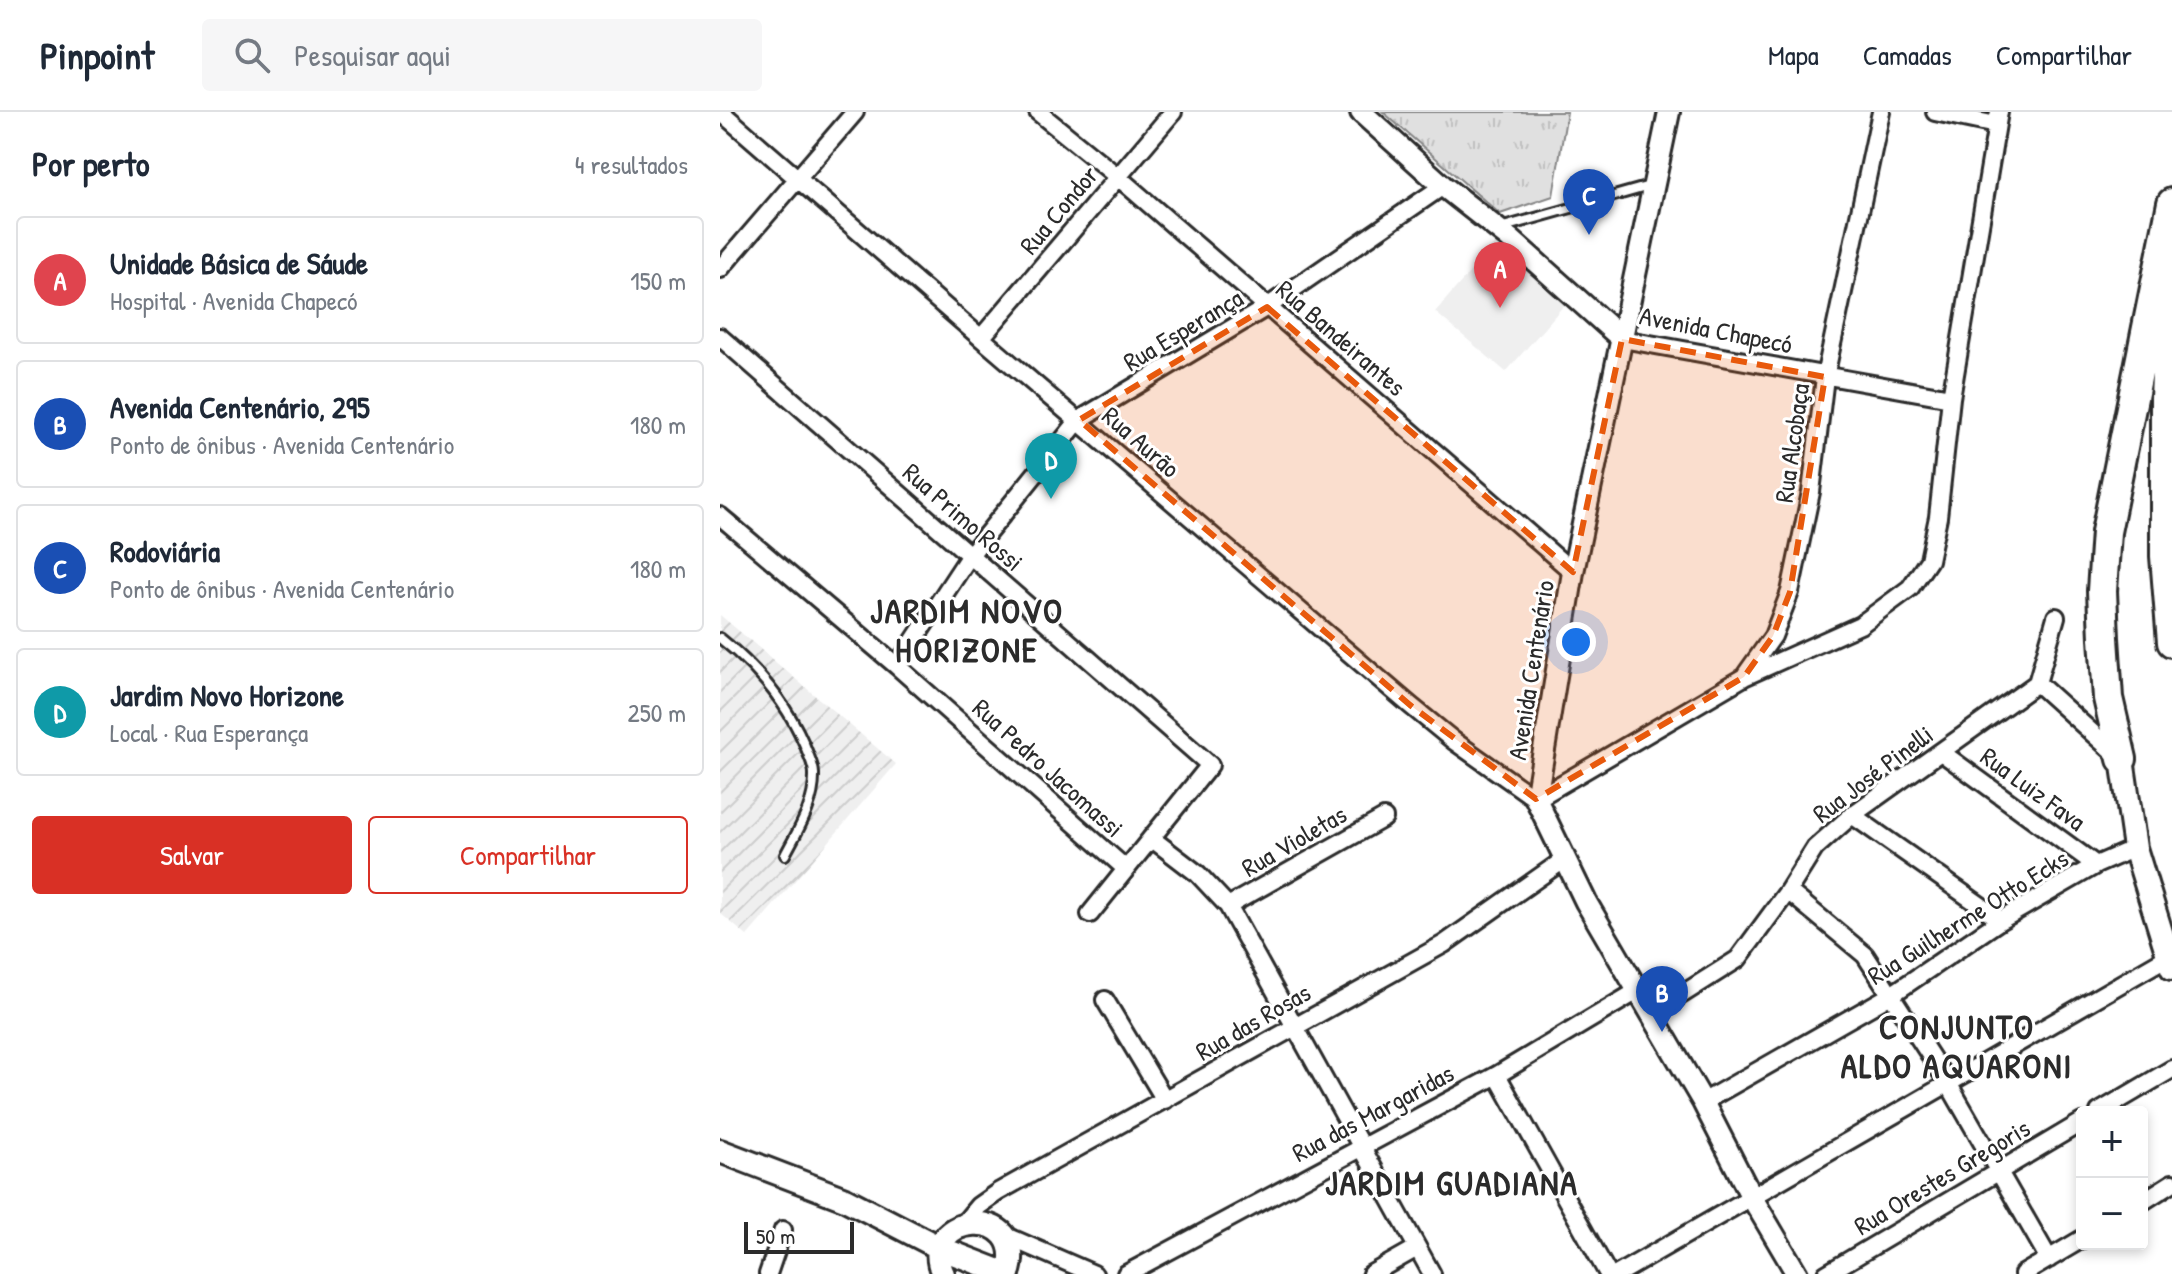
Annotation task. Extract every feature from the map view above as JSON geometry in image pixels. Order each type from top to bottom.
[{"type":"highway","points":[[2122,759],[2108,698],[2102,591],[2106,532],[2172,203]]},
{"type":"highway","points":[[2172,269],[2165,398],[2165,556],[2172,642]]},
{"type":"main road","points":[[2122,759],[2135,848],[2170,962]]},
{"type":"main road","points":[[720,1151],[845,1199],[940,1248],[1008,1274],[1011,1253],[1002,1234],[984,1223],[963,1224],[953,1229],[940,1248],[943,1274]]},
{"type":"street","name":"Rua Aurão","points":[[721,112],[1410,705],[1454,741],[1536,799]]},
{"type":"street","points":[[720,269],[855,112]]},
{"type":"street","name":"Rua Bandeirantes","points":[[1038,112],[1118,177],[1573,572]]},
{"type":"street","name":"Rua Condor","points":[[981,338],[1173,112]]},
{"type":"street","name":"Avenida Chapecó","points":[[1361,112],[1622,339],[1951,398]]},
{"type":"street","name":"Avenida Centenário","points":[[1669,112],[1573,572],[1536,799],[1586,902],[1703,1102],[1751,1196],[1797,1274]]},
{"type":"street","name":"Rua Alcobaça","points":[[1744,677],[1773,636],[1790,592],[1811,492],[1825,377],[1881,112]]},
{"type":"street","points":[[1536,799],[1744,677],[1860,625],[1910,588],[1929,560],[1938,517],[1951,398],[1997,118],[1935,112]]},
{"type":"street","name":"Rua Esperança","points":[[897,666],[970,555],[1079,420],[1267,307],[1443,186]]},
{"type":"street","name":"Rua Primo Rossi","points":[[720,337],[1210,765],[1151,838]]},
{"type":"street","name":"Rua Pedro Jacomassi","points":[[720,516],[897,666],[1126,869]]},
{"type":"street","points":[[2056,617],[2037,683],[2122,759]]},
{"type":"street","name":"Rua José Pinelli","points":[[1651,1014],[1738,959],[1815,848],[1852,815],[2037,683]]},
{"type":"street","name":"Rua Luiz Fava","points":[[1941,752],[2096,865]]},
{"type":"street","points":[[1852,815],[2001,920]]},
{"type":"street","name":"Rua Violetas","points":[[1228,906],[1384,818]]},
{"type":"street","points":[[1090,914],[1151,838],[1198,874],[1228,906],[1432,1274]]},
{"type":"street","name":"Rua Guilherme Otto Ecks","points":[[1703,1102],[1891,995],[2001,920],[2096,865],[2135,848]]},
{"type":"street","name":"Rua das Rosas","points":[[963,1224],[978,1206],[998,1192],[1444,944],[1565,859]]},
{"type":"street","points":[[1788,891],[1865,955],[1948,1083],[2049,1259]]},
{"type":"street","points":[[1618,1274],[1948,1083],[2170,962]]},
{"type":"street","name":"Rua das Margaridas","points":[[1126,1274],[1497,1075],[1639,990]]},
{"type":"street","points":[[1105,1000],[1165,1100]]},
{"type":"street","points":[[2109,1106],[2172,1069]]},
{"type":"street","points":[[1497,1075],[1608,1274]]},
{"type":"street","name":"Rua Orestes Gregoris","points":[[1826,1274],[2076,1126]]},
{"type":"street","points":[[2148,1198],[2172,1183]]},
{"type":"street","points":[[768,1274],[783,1230]]},
{"type":"street","points":[[1002,1234],[1094,1274]]},
{"type":"street","points":[[2023,1274],[2076,1243]]},
{"type":"street","points":[[1371,1274],[1417,1248]]},
{"type":"lane","points":[[1498,229],[1653,185]]},
{"type":"lane","points":[[720,638],[740,654],[783,702],[802,738],[814,772],[808,810],[785,855]]},
{"type":"highlighted area","points":[[1267,307],[1573,572],[1622,339],[1825,377],[1790,592],[1773,636],[1744,677],[1536,799],[1410,705],[1079,420]]},
{"type":"shaded area","points":[[1497,241],[1565,304],[1506,372],[1435,312]]},
{"type":"shaded area","points":[[720,615],[896,764],[747,936],[720,913]]},
{"type":"green space","points":[[1383,112],[1567,112],[1553,196],[1500,214]]},
{"type":"place","name":"Rodoviária","points":[[1589,235]]},
{"type":"place","name":"Unidade Básica de Sáude","points":[[1500,308]]},
{"type":"place","name":"Jardim Novo Horizone","points":[[1051,499]]},
{"type":"place","name":"Avenida Centenário, 295","points":[[1662,1032]]},
{"type":"district","name":"JARDIM NOVO HORIZONE","points":[[967,630]]},
{"type":"district","name":"CONJUNTO ALDO AQUARONI","points":[[1957,1046]]},
{"type":"district","name":"JARDIM GUADIANA","points":[[1452,1183]]}]
